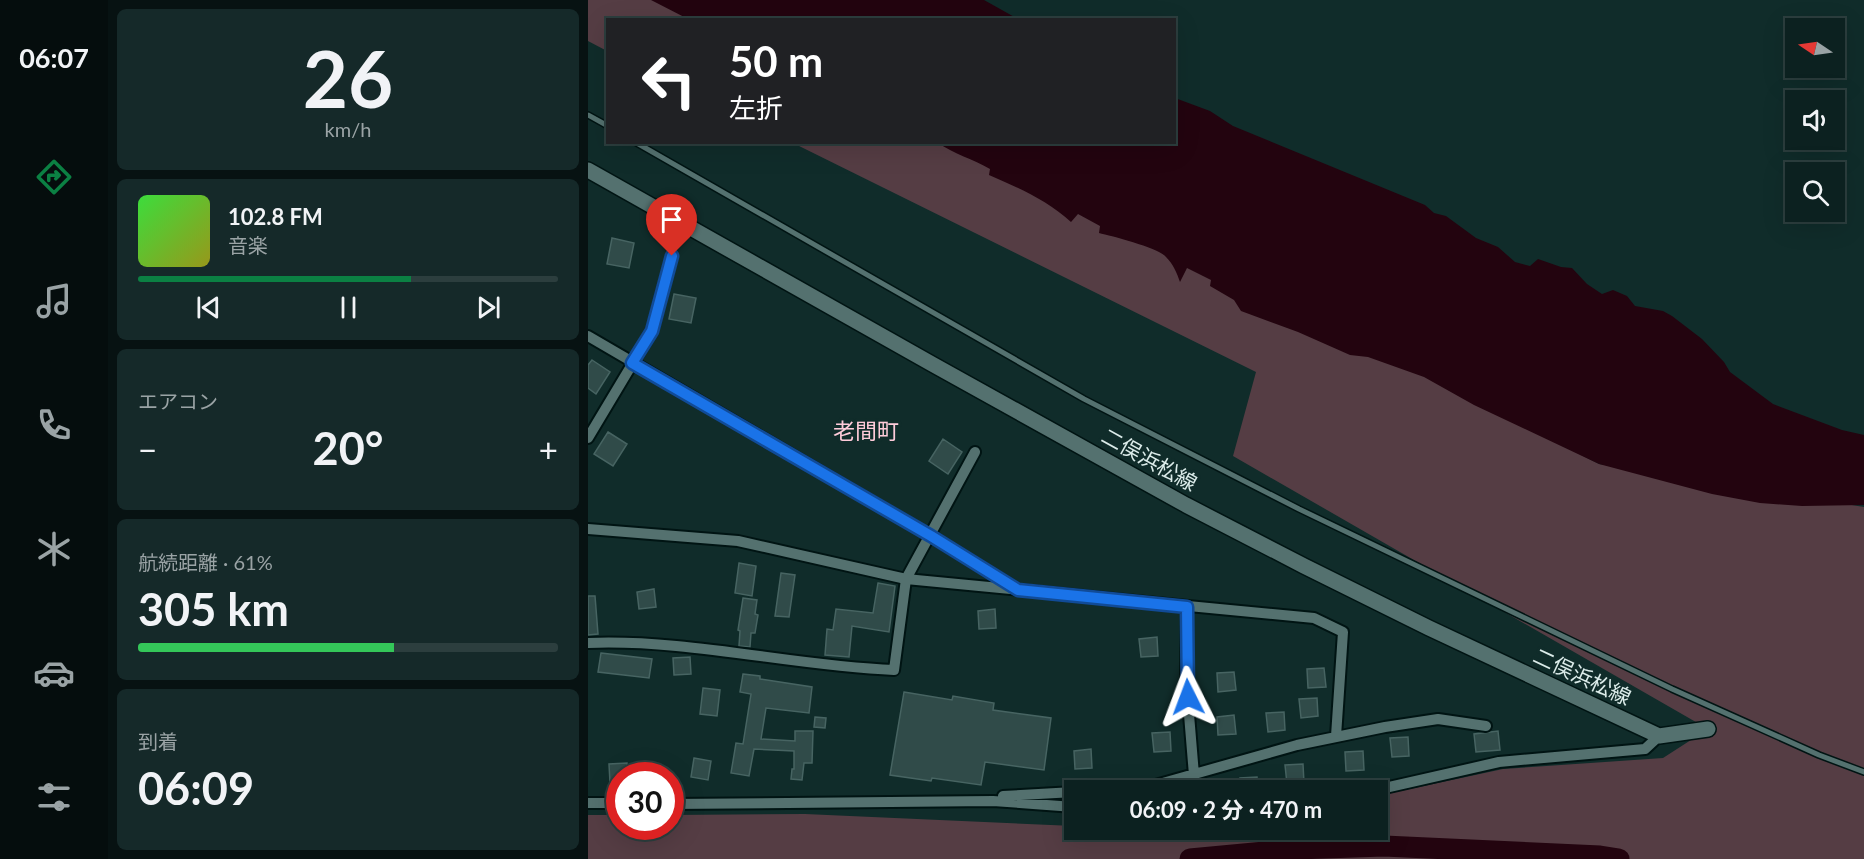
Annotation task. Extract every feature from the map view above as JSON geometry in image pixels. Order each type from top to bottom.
[{"type":"main road","name":"二俣浜松線","points":[[588,170],[1186,505],[1429,628],[1659,736]]},
{"type":"main road","points":[[1659,736],[1708,729]]},
{"type":"street","points":[[588,438],[652,331],[672,256]]},
{"type":"street","points":[[588,336],[931,536],[1018,590]]},
{"type":"street","points":[[588,643],[622,643],[705,650],[835,667],[894,670],[906,579],[975,452]]},
{"type":"street","points":[[588,529],[738,541],[906,579],[1314,618],[1343,632],[1336,736]]},
{"type":"street","points":[[1187,607],[1186,678],[1194,775]]},
{"type":"street","points":[[1175,780],[1336,736],[1438,719],[1485,726]]},
{"type":"street","points":[[1388,787],[1499,762],[1645,749],[1659,736]]},
{"type":"street","points":[[967,801],[986,797],[1064,793]]},
{"type":"street","points":[[684,804],[967,801],[1064,806]]},
{"type":"street","points":[[588,803],[606,803]]},
{"type":"lane","points":[[588,115],[606,125]]},
{"type":"lane","points":[[638,144],[1084,399],[1289,504],[1672,689],[1819,755],[1864,772]]},
{"type":"shaded area","points":[[588,0],[692,0],[727,18],[606,18],[606,50],[588,41]]},
{"type":"shaded area","points":[[651,0],[984,0],[1016,18],[686,18]]},
{"type":"shaded area","points":[[1176,98],[1210,111],[1233,126],[1425,205],[1434,213],[1446,216],[1476,238],[1498,247],[1515,262],[1530,266],[1538,259],[1561,267],[1572,268],[1587,284],[1602,294],[1613,290],[1627,296],[1635,306],[1663,311],[1672,316],[1702,339],[1724,362],[1730,372],[1773,404],[1842,430],[1864,435],[1864,505],[1802,506],[1760,503],[1712,494],[1599,464],[1474,405],[1424,377],[1368,357],[1350,355],[1298,332],[1241,311],[1234,300],[1210,286],[1211,280],[1187,268],[1180,282],[1173,266],[1162,254],[1135,243],[1099,233],[1100,226],[1078,214],[1071,222],[1042,201],[989,175],[990,169],[940,144],[1176,144]]},
{"type":"shaded area","points":[[795,144],[970,144],[1599,464],[1864,507],[1864,859],[588,859],[588,815],[606,815],[606,840],[684,840],[684,815],[805,814],[1064,826],[1064,840],[1388,840],[1388,794],[1503,769],[1663,758],[1708,729],[1233,456],[1256,372]]},
{"type":"building","points":[[612,238],[634,243],[629,268],[607,264]]},
{"type":"building","points":[[674,294],[696,298],[691,323],[669,319]]},
{"type":"building","points":[[592,360],[610,372],[596,394],[588,388],[588,365]]},
{"type":"building","points":[[608,432],[627,444],[613,466],[594,454]]},
{"type":"building","points":[[943,439],[962,452],[948,474],[929,461]]},
{"type":"building","points":[[739,563],[756,566],[752,596],[735,593]]},
{"type":"building","points":[[781,573],[795,575],[789,617],[775,616]]},
{"type":"building","points":[[878,583],[895,586],[889,632],[852,626],[849,657],[825,655],[827,629],[833,630],[836,609],[873,613]]},
{"type":"building","points":[[654,589],[656,607],[639,609],[637,592]]},
{"type":"building","points":[[588,596],[595,596],[598,634],[588,635]]},
{"type":"building","points":[[743,598],[757,600],[755,614],[758,615],[755,633],[751,633],[750,647],[739,646],[740,631],[738,630]]},
{"type":"building","points":[[995,609],[996,628],[979,629],[978,611]]},
{"type":"building","points":[[1157,637],[1158,656],[1141,657],[1139,639]]},
{"type":"building","points":[[601,653],[652,659],[649,678],[598,672]]},
{"type":"building","points":[[690,657],[691,674],[674,675],[673,658]]},
{"type":"building","points":[[1324,668],[1326,687],[1308,688],[1307,669]]},
{"type":"building","points":[[1234,672],[1236,690],[1218,692],[1217,673]]},
{"type":"building","points":[[743,674],[812,687],[809,713],[766,708],[761,739],[795,741],[795,731],[813,731],[812,763],[804,763],[802,780],[791,779],[792,769],[794,769],[794,751],[754,749],[749,776],[731,773],[736,743],[743,744],[751,694],[740,692]]},
{"type":"building","points":[[703,688],[720,690],[717,716],[700,714]]},
{"type":"building","points":[[904,692],[952,700],[953,696],[994,703],[993,710],[1051,718],[1044,770],[985,762],[981,785],[890,775]]},
{"type":"building","points":[[1317,698],[1318,716],[1301,718],[1299,699]]},
{"type":"building","points":[[1284,712],[1285,730],[1268,732],[1266,713]]},
{"type":"building","points":[[1234,715],[1236,734],[1218,735],[1217,717]]},
{"type":"building","points":[[815,717],[826,718],[825,728],[814,727]]},
{"type":"building","points":[[1498,731],[1500,750],[1476,752],[1474,734]]},
{"type":"building","points":[[1170,732],[1171,751],[1154,752],[1152,733]]},
{"type":"building","points":[[1408,737],[1409,756],[1392,757],[1390,738]]},
{"type":"building","points":[[1091,749],[1092,768],[1075,769],[1074,751]]},
{"type":"building","points":[[1363,751],[1364,770],[1346,771],[1345,752]]},
{"type":"building","points":[[694,758],[711,761],[708,780],[691,777]]},
{"type":"building","points":[[1303,764],[1304,780],[1287,780],[1285,765]]},
{"type":"building","points":[[1257,777],[1257,780],[1240,780],[1240,778]]},
{"type":"waterway","points":[[1190,859],[1296,849],[1384,846],[1600,856],[1619,859]]},
{"type":"district","name":"老間町","points":[[866,431]]},
{"type":"route","points":[[672,256],[652,331],[632,363],[931,536],[1018,590],[1187,607],[1188,697]]}]
